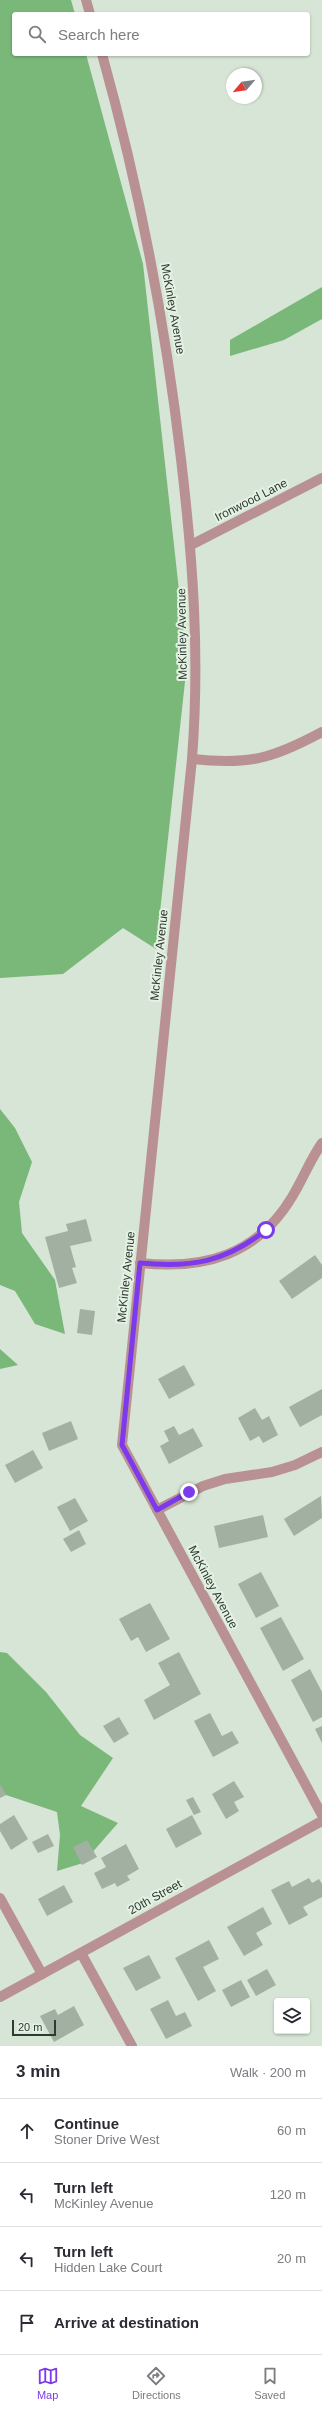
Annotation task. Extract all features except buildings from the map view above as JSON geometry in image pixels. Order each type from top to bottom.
[{"type":"street","points":[[86,0],[89,12]]},
{"type":"street","name":"McKinley Avenue","points":[[102,56],[141,210],[160,306],[174,399],[191,545],[196,629],[197,684],[192,759],[122,1445],[322,1815]]},
{"type":"street","name":"Ironwood Lane","points":[[191,545],[322,478]]},
{"type":"street","points":[[192,759],[238,762],[260,760],[279,754],[322,732]]},
{"type":"street","points":[[140,1263],[182,1266],[204,1263],[227,1255],[248,1244],[266,1230],[281,1214],[322,1143]]},
{"type":"street","points":[[157,1510],[203,1486],[225,1479],[272,1472],[295,1465],[322,1452]]},
{"type":"street","name":"20th Street","points":[[0,1997],[322,1821]]},
{"type":"street","points":[[0,1898],[42,1974]]},
{"type":"street","points":[[81,1953],[132,2046]]},
{"type":"green space","points":[[0,0],[71,0],[74,12],[12,12],[12,56],[87,56],[143,264],[187,663],[156,949],[123,928],[63,974],[0,978]]},
{"type":"green space","points":[[322,287],[322,319],[284,340],[230,356],[230,340]]},
{"type":"green space","points":[[0,1109],[15,1128],[32,1162],[19,1202],[22,1233],[55,1280],[65,1334],[35,1324],[15,1291],[0,1285]]},
{"type":"green space","points":[[0,1349],[18,1365],[0,1369]]},
{"type":"green space","points":[[0,1652],[7,1653],[46,1692],[80,1735],[113,1758],[81,1806],[118,1823],[83,1863],[57,1871],[60,1835],[57,1812],[0,1793]]},
{"type":"route","points":[[189,1492],[157,1510],[122,1445],[140,1263],[182,1266],[204,1263],[227,1255],[248,1244],[266,1230]]}]
